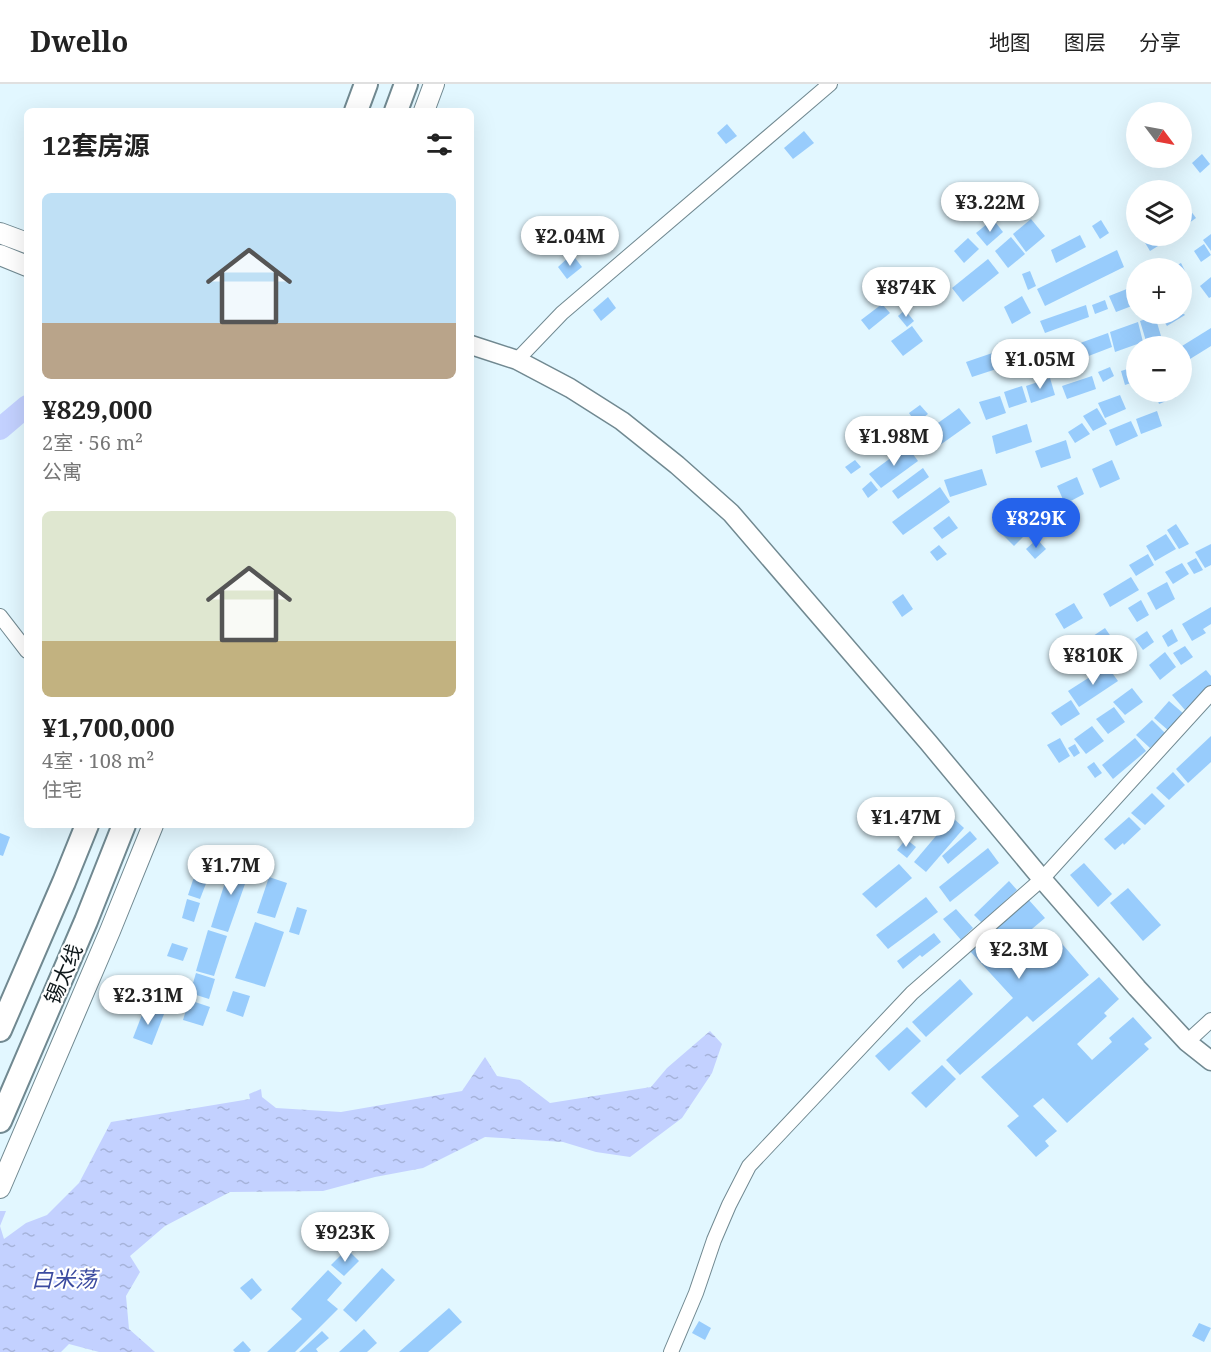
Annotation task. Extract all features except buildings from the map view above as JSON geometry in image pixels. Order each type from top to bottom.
[{"type":"main road","points":[[357,108],[366,84]]},
{"type":"main road","points":[[397,108],[406,84]]},
{"type":"main road","points":[[425,108],[434,84]]},
{"type":"main road","points":[[0,233],[24,242]]},
{"type":"main road","points":[[0,255],[24,265]]},
{"type":"main road","name":"锡太线","points":[[0,1030],[86,828]]},
{"type":"main road","name":"锡太线","points":[[0,1121],[86,921],[123,828]]},
{"type":"main road","points":[[0,1188],[152,828]]},
{"type":"street","points":[[517,360],[562,313],[830,84]]},
{"type":"street","points":[[474,346],[517,360],[570,388],[622,421],[677,465],[731,513],[1137,988],[1187,1042],[1211,1061]]},
{"type":"street","points":[[0,616],[24,647]]},
{"type":"street","points":[[671,1352],[696,1293],[714,1240],[749,1166],[912,993],[1042,879],[1211,693]]},
{"type":"street","points":[[1187,1042],[1211,1020]]},
{"type":"water","name":"白米荡","points":[[710,1031],[722,1044],[712,1073],[682,1118],[630,1157],[596,1152],[563,1142],[485,1137],[423,1168],[375,1177],[323,1191],[230,1192],[165,1226],[130,1256],[140,1272],[126,1296],[129,1329],[155,1352],[99,1352],[69,1344],[61,1352],[0,1352],[0,1226],[4,1239],[26,1223],[47,1215],[79,1183],[111,1122],[250,1099],[249,1094],[261,1089],[262,1097],[276,1108],[341,1112],[462,1091],[485,1057],[497,1076],[520,1080],[550,1103],[651,1087],[667,1068]]},
{"type":"water","points":[[0,1211],[6,1211],[0,1226]]},
{"type":"waterway","points":[[0,429],[24,409]]}]
